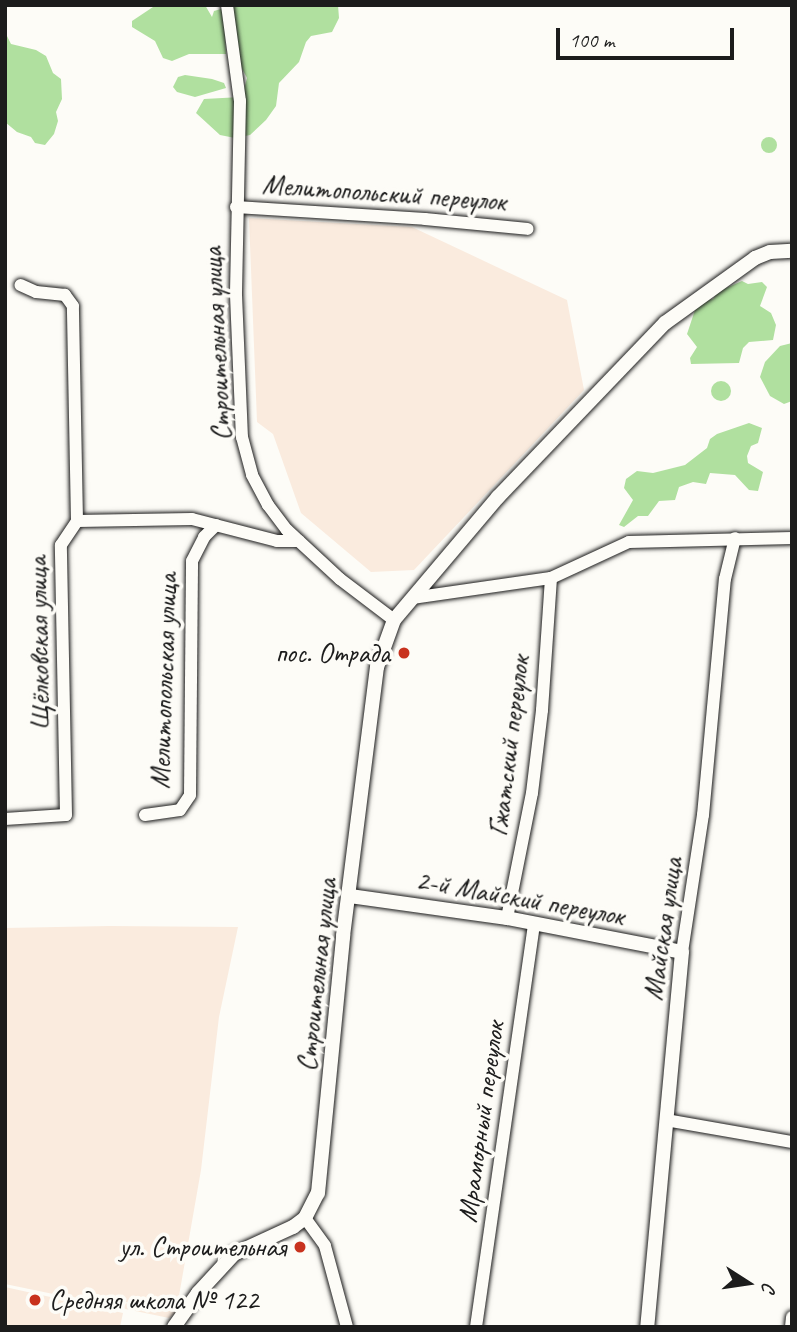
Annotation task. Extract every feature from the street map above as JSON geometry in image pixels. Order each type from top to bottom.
[{"type":"street","name":"Строительная улица","points":[[227,5],[240,102],[236,207],[242,437],[252,475],[262,495],[299,541],[340,579],[394,620]]},
{"type":"street","name":"Мелитопольский переулок","points":[[236,207],[425,219],[528,229]]},
{"type":"street","name":"Строительная улица","points":[[305,1218],[318,1193],[323,1161],[377,667],[394,620],[498,497],[665,323],[734,270],[755,258],[770,252],[792,251]]},
{"type":"street","name":"Щёлковская улица","points":[[5,819],[66,815],[61,545],[77,521],[73,306],[65,295],[36,292],[20,285]]},
{"type":"street","points":[[77,521],[192,519],[277,541],[299,541]]},
{"type":"street","name":"Мелитопольская улица","points":[[145,815],[180,810],[190,795],[192,561],[204,537],[216,525]]},
{"type":"street","name":"Майская улица","points":[[648,1327],[682,952],[703,815],[724,579],[735,538]]},
{"type":"street","points":[[412,598],[551,578],[629,542],[792,538]]},
{"type":"street","name":"Гжатский переулок","points":[[507,918],[532,793],[542,710],[551,578]]},
{"type":"street","name":"2-й Майский переулок","points":[[350,896],[507,918],[682,952]]},
{"type":"street","name":"Мраморный переулок","points":[[476,1327],[534,923]]},
{"type":"street","points":[[666,1120],[792,1142]]},
{"type":"street","points":[[174,1327],[198,1293],[234,1254],[305,1218],[325,1246],[347,1327]]},
{"type":"street","points":[[791,1327],[792,1317]]},
{"type":"shaded area","points":[[249,218],[412,227],[567,300],[584,390],[414,570],[371,572],[301,513],[273,434],[257,422]]},
{"type":"shaded area","points":[[238,927],[219,1017],[201,1170],[176,1313],[169,1318],[5,1284],[5,928]]},
{"type":"shaded area","name":"Средняя школа № 122","points":[[5,1287],[123,1313],[120,1327],[5,1327]]},
{"type":"green space","points":[[156,5],[205,5],[212,17],[214,11],[221,9],[224,13],[226,54],[189,54],[172,61],[163,58],[155,41],[132,27],[132,21]]},
{"type":"green space","points":[[232,5],[338,5],[339,18],[332,32],[311,36],[306,42],[299,62],[279,83],[276,106],[266,120],[250,135],[235,138],[220,135],[196,113],[204,99],[241,97],[243,93],[247,78],[238,61]]},
{"type":"green space","points":[[5,32],[11,44],[36,50],[46,56],[53,73],[61,79],[62,99],[56,112],[58,121],[54,134],[45,145],[35,143],[31,137],[17,132],[5,122]]},
{"type":"green space","points":[[185,75],[212,79],[224,83],[226,88],[195,97],[177,92],[173,87],[178,77]]},
{"type":"green space","points":[[769,137],[775,139],[775,151],[769,153],[763,151],[761,145],[763,139]]},
{"type":"green space","points":[[742,281],[748,284],[762,282],[767,287],[760,306],[771,313],[776,325],[773,340],[749,342],[743,348],[739,363],[691,364],[690,358],[697,347],[687,334],[695,310],[703,301],[713,299],[719,291]]},
{"type":"green space","points":[[792,343],[792,401],[784,404],[770,396],[760,377],[765,362],[780,346]]},
{"type":"green space","points":[[717,381],[725,381],[731,391],[725,401],[717,401],[711,395],[711,387]]},
{"type":"green space","points":[[749,423],[762,428],[758,443],[751,446],[747,456],[748,463],[763,472],[758,491],[749,490],[735,475],[710,473],[706,484],[693,482],[679,487],[675,500],[659,501],[648,516],[638,516],[624,527],[619,525],[633,500],[624,488],[626,479],[637,471],[653,473],[685,465],[707,448],[710,439],[717,434]]},
{"type":"place","name":"пос. Отрада","points":[[404,653]]},
{"type":"place","name":"ул. Строительная","points":[[300,1247]]},
{"type":"place","name":"Средняя школа № 122","points":[[35,1300]]}]
